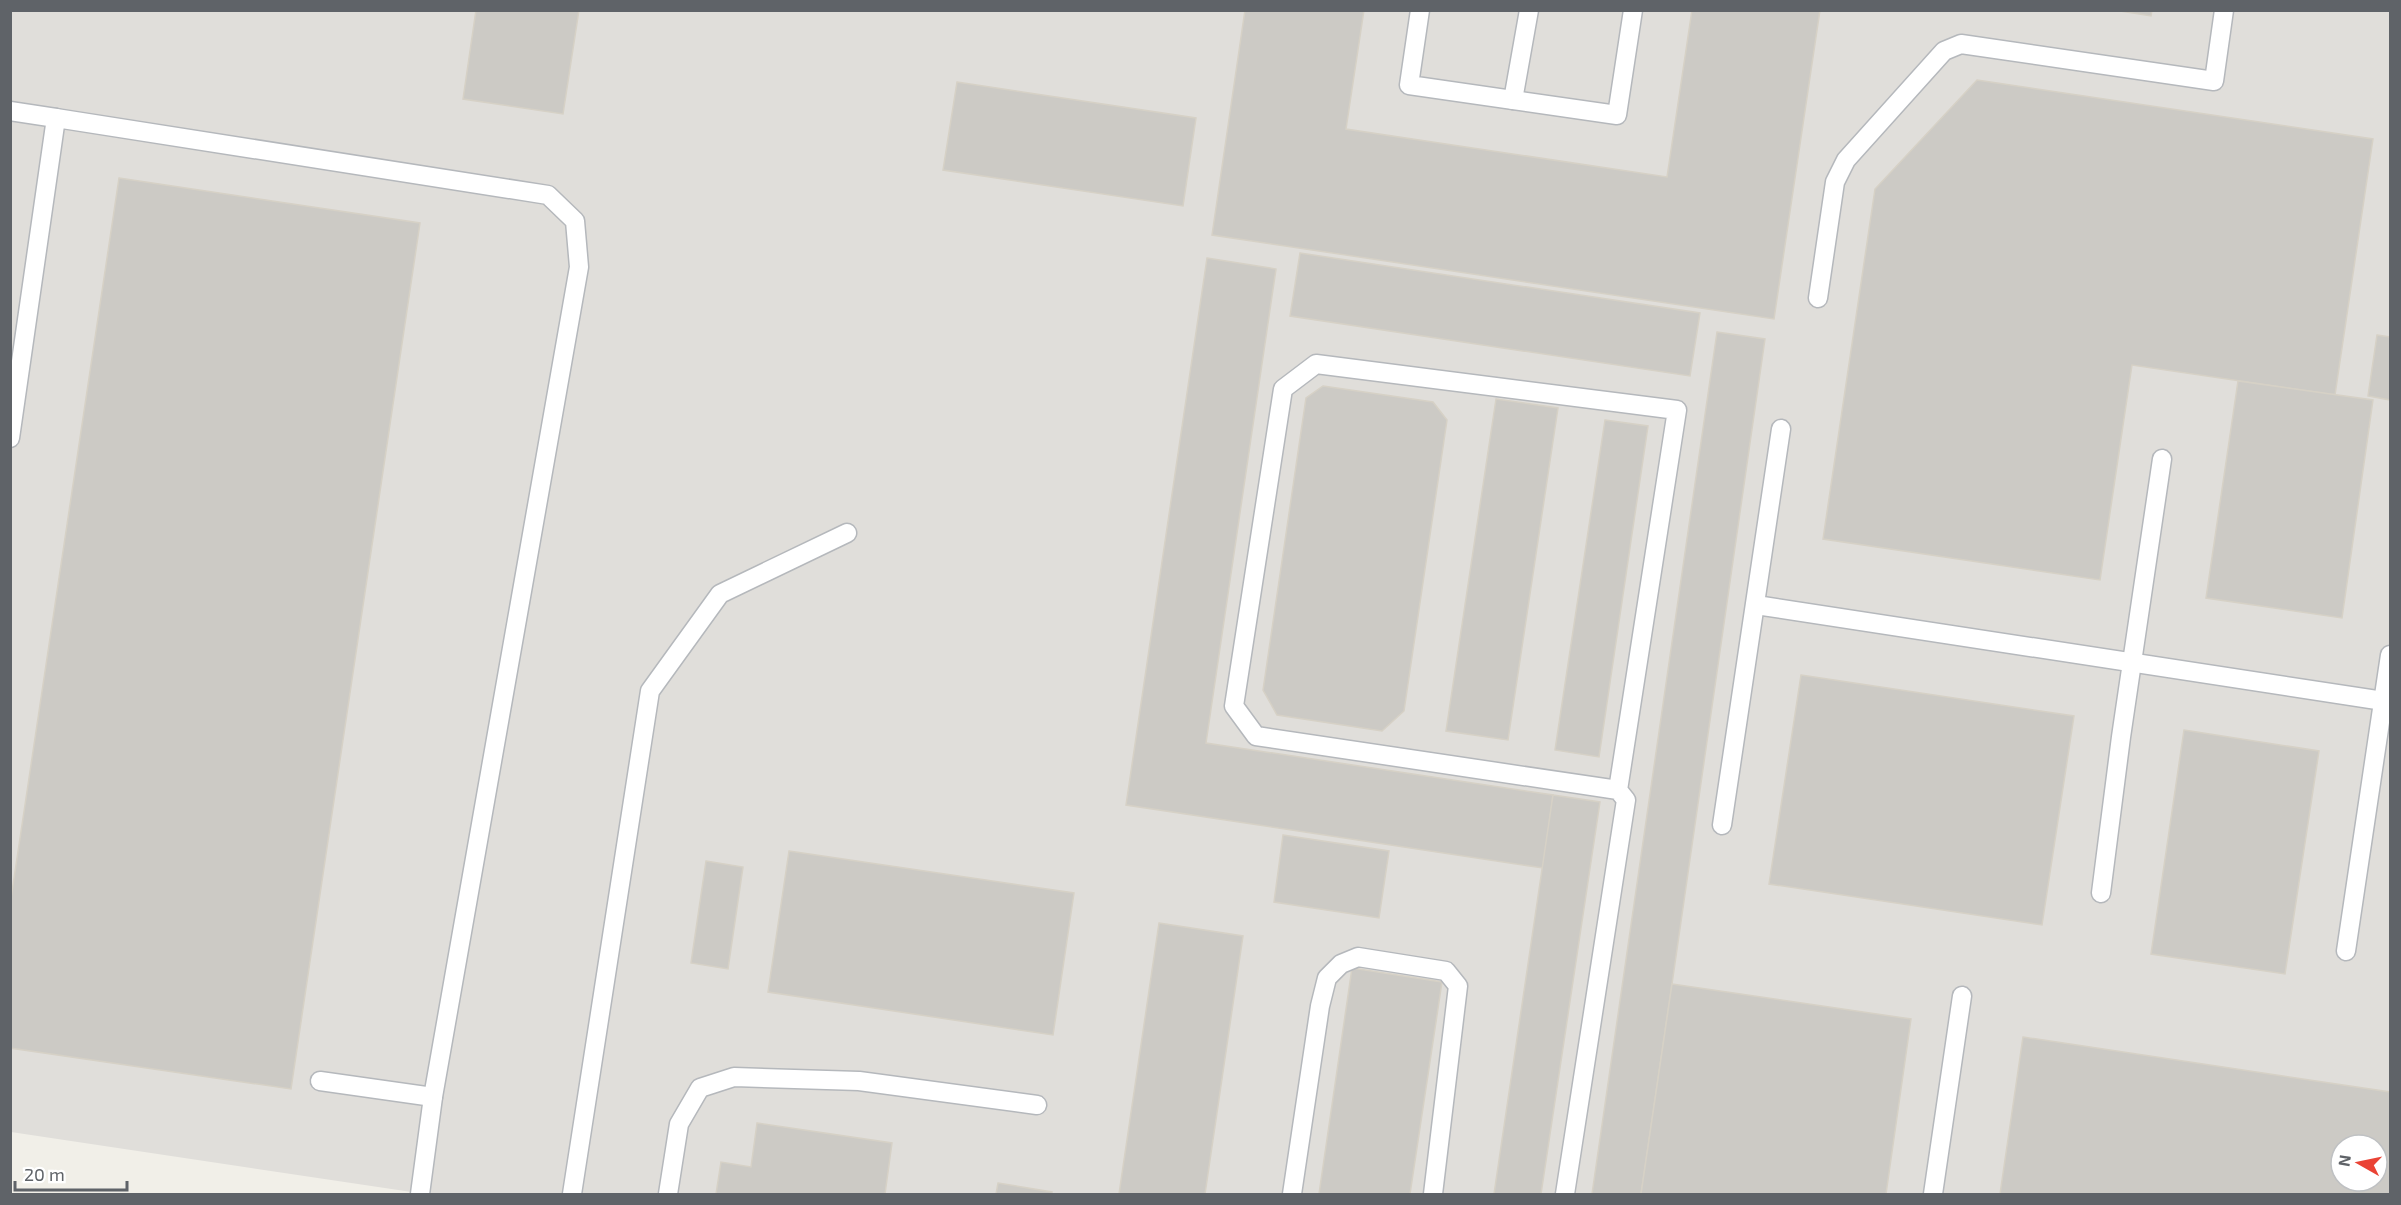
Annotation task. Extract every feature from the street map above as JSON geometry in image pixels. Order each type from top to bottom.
[{"type":"lane","points":[[1420,10],[1409,85],[1617,115],[1633,10]]},
{"type":"lane","points":[[1513,100],[1529,10]]},
{"type":"lane","points":[[1818,298],[1835,182],[1846,160],[1944,51],[1961,44],[2214,81],[2224,10]]},
{"type":"lane","points":[[10,111],[548,195],[575,221],[579,267],[433,1097],[420,1194]]},
{"type":"lane","points":[[10,438],[56,118]]},
{"type":"lane","points":[[1565,1194],[1626,800],[1618,790],[1256,736],[1234,706],[1282,389],[1316,364],[1677,410],[1618,790]]},
{"type":"lane","points":[[1722,825],[1781,429]]},
{"type":"lane","points":[[2101,893],[2163,459]]},
{"type":"lane","points":[[572,1194],[650,691],[720,594],[847,533]]},
{"type":"lane","points":[[1756,606],[2387,701]]},
{"type":"lane","points":[[2346,951],[2387,701],[2391,655]]},
{"type":"lane","points":[[1292,1194],[1320,1006],[1327,978],[1341,964],[1358,957],[1446,971],[1458,986],[1433,1194]]},
{"type":"lane","points":[[1933,1194],[1962,996]]},
{"type":"lane","points":[[668,1194],[679,1124],[700,1088],[734,1077],[859,1081],[1037,1105]]},
{"type":"lane","points":[[320,1081],[433,1097]]},
{"type":"shaded area","points":[[10,11],[2390,11],[2390,1194],[425,1194],[11,1132]]},
{"type":"building","points":[[476,10],[579,10],[563,114],[463,99]]},
{"type":"building","points":[[1245,10],[1364,10],[1346,129],[1667,177],[1692,10],[1820,10],[1774,319],[1212,235]]},
{"type":"building","points":[[2114,10],[2152,10],[2151,16]]},
{"type":"building","points":[[1977,80],[2373,139],[2335,395],[2132,365],[2100,580],[1823,539],[1875,189]]},
{"type":"building","points":[[957,82],[1196,118],[1183,206],[943,170]]},
{"type":"building","points":[[119,178],[420,223],[291,1089],[10,1048],[10,905]]},
{"type":"building","points":[[1300,253],[1700,313],[1690,376],[1290,316]]},
{"type":"building","points":[[1207,258],[1276,269],[1206,743],[1553,795],[1543,868],[1126,805]]},
{"type":"building","points":[[1717,332],[1765,339],[1672,984],[1641,1194],[1592,1194]]},
{"type":"building","points":[[2377,335],[2390,337],[2390,400],[2368,396]]},
{"type":"building","points":[[2238,381],[2373,400],[2342,618],[2206,598]]},
{"type":"building","points":[[1323,386],[1433,402],[1447,420],[1404,711],[1382,731],[1277,715],[1263,690],[1306,398]]},
{"type":"building","points":[[1496,399],[1558,408],[1508,740],[1446,731]]},
{"type":"building","points":[[1605,420],[1648,426],[1599,757],[1555,750]]},
{"type":"building","points":[[1801,675],[2074,716],[2042,925],[1769,884]]},
{"type":"building","points":[[2184,730],[2319,751],[2285,974],[2151,954]]},
{"type":"building","points":[[1553,795],[1600,802],[1541,1194],[1494,1194]]},
{"type":"building","points":[[1283,835],[1389,851],[1379,918],[1274,902]]},
{"type":"building","points":[[789,851],[1074,893],[1053,1035],[768,992]]},
{"type":"building","points":[[706,861],[743,867],[728,969],[691,963]]},
{"type":"building","points":[[1159,923],[1243,936],[1205,1194],[1119,1194]]},
{"type":"building","points":[[1352,968],[1442,982],[1410,1194],[1319,1194]]},
{"type":"building","points":[[1672,984],[1911,1019],[1886,1194],[1641,1194]]},
{"type":"building","points":[[2023,1037],[2390,1092],[2390,1194],[2000,1194]]},
{"type":"building","points":[[757,1123],[892,1143],[885,1194],[716,1194],[721,1162],[751,1167]]},
{"type":"building","points":[[998,1183],[1052,1192],[1052,1194],[996,1194]]}]
